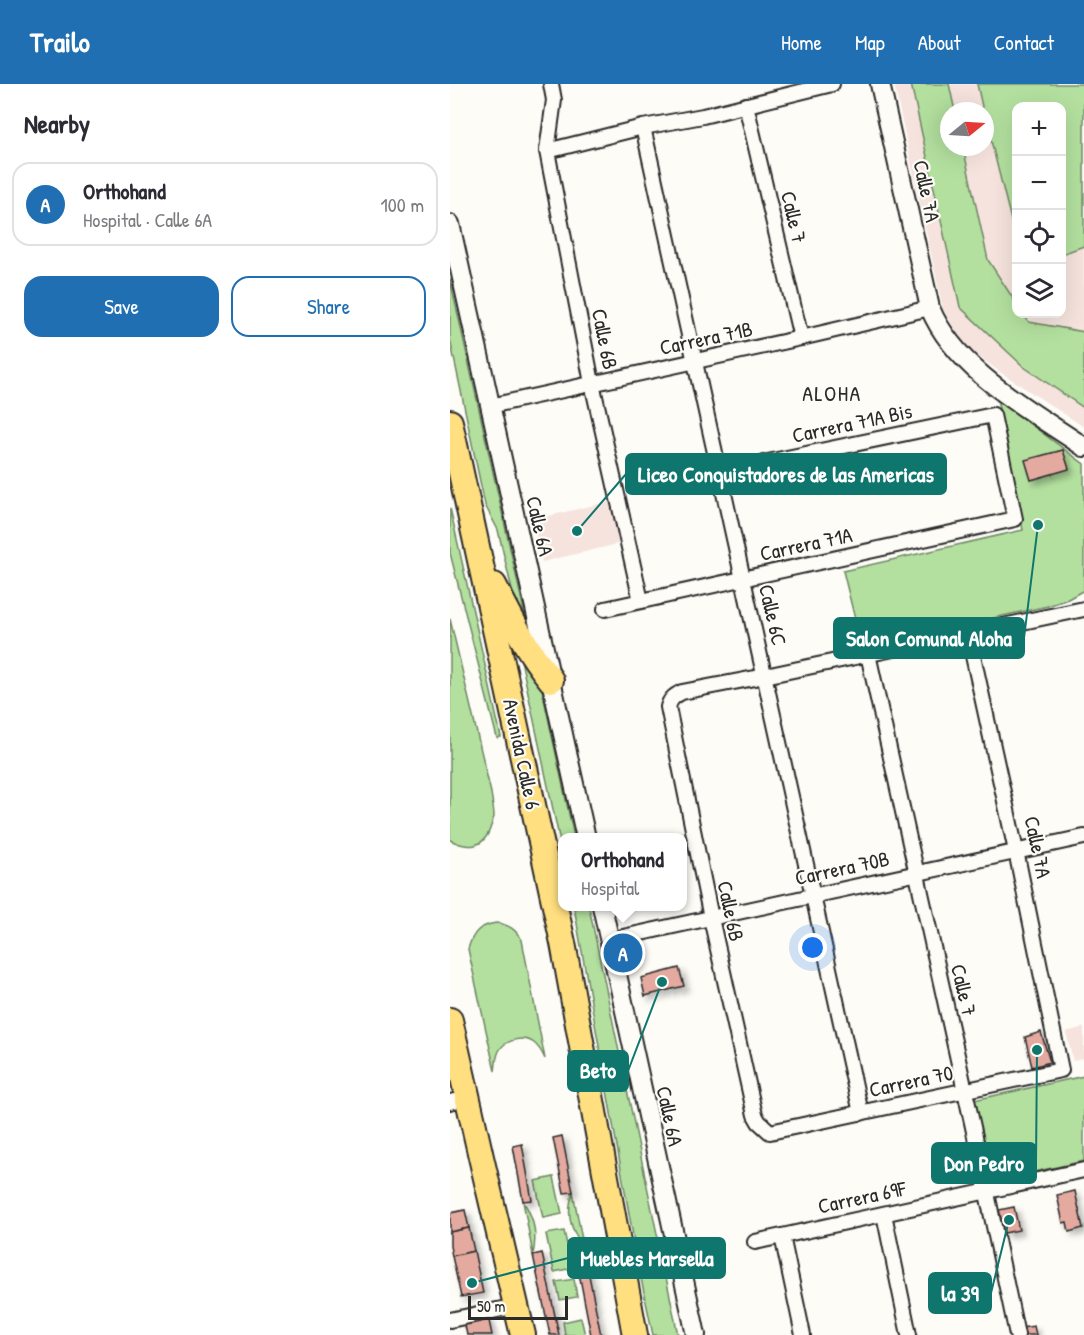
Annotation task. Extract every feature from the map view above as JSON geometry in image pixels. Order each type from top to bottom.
[{"type":"highway","name":"Avenida Calle 6","points":[[450,422],[562,943],[635,1335]]},
{"type":"highway","points":[[479,556],[521,637],[551,680]]},
{"type":"highway","points":[[450,1020],[459,1100],[523,1335]]},
{"type":"street","name":"Calle 6B","points":[[551,84],[554,100],[547,152],[592,383],[641,601]]},
{"type":"street","points":[[547,152],[643,127],[703,116],[832,84]]},
{"type":"street","name":"Calle 7A","points":[[880,84],[930,308],[936,323],[963,358],[983,376],[1084,447]]},
{"type":"street","name":"Calle 7","points":[[747,105],[801,338]]},
{"type":"street","name":"Calle 6C","points":[[643,127],[861,1113]]},
{"type":"street","name":"Calle 6A","points":[[450,224],[585,833]]},
{"type":"street","name":"Carrera 71B","points":[[490,406],[930,308]]},
{"type":"street","name":"Carrera 71A Bis","points":[[720,472],[993,415],[1015,519]]},
{"type":"street","name":"Carrera 71A","points":[[605,609],[1015,519]]},
{"type":"street","points":[[765,676],[1084,609]]},
{"type":"street","name":"Calle 7A","points":[[968,633],[1061,1070]]},
{"type":"street","name":"Calle 7","points":[[868,654],[1017,1335]]},
{"type":"street","name":"Calle 6B","points":[[765,676],[682,692],[670,700],[668,707],[711,918],[755,1115],[770,1132]]},
{"type":"street","name":"Carrera 70B","points":[[609,940],[1084,837]]},
{"type":"street","name":"Calle 6A","points":[[603,911],[696,1335]]},
{"type":"street","name":"Carrera 70","points":[[770,1132],[1061,1070]]},
{"type":"street","name":"Carrera 69F","points":[[755,1242],[1084,1170]]},
{"type":"street","points":[[884,1214],[909,1335]]},
{"type":"street","points":[[782,1236],[803,1335]]},
{"type":"street","points":[[450,1320],[516,1306]]},
{"type":"shaded area","points":[[894,84],[1084,84],[1084,427],[970,350],[943,309]]},
{"type":"shaded area","points":[[611,501],[622,543],[542,562],[532,520]]},
{"type":"shaded area","points":[[1084,1027],[1084,1058],[1073,1061],[1066,1032]]},
{"type":"green space","points":[[911,84],[949,84],[953,102],[940,102],[940,156],[965,156],[988,260],[1012,297],[1012,318],[1026,318],[1029,322],[1084,332],[1084,408],[1024,367],[960,307]]},
{"type":"green space","points":[[977,84],[1084,84],[1084,246],[1066,253],[1066,102],[1012,102],[1012,224],[994,153],[994,102],[981,102]]},
{"type":"green space","points":[[450,279],[530,638],[519,620],[498,530],[485,505],[450,339]]},
{"type":"green space","points":[[997,399],[1084,464],[1084,590],[1048,606],[862,647],[843,571],[1023,530]]},
{"type":"green space","points":[[450,508],[501,737],[497,738],[450,553]]},
{"type":"green space","points":[[450,619],[494,811],[488,834],[480,843],[469,846],[450,840]]},
{"type":"green space","points":[[518,646],[539,676],[573,833],[558,833]]},
{"type":"green space","points":[[575,911],[590,911],[678,1335],[653,1335]]},
{"type":"green space","points":[[496,923],[512,928],[522,940],[545,1059],[534,1043],[525,1039],[515,1040],[505,1044],[499,1051],[495,1071],[468,949],[472,938],[478,931]]},
{"type":"green space","points":[[1084,1076],[1084,1161],[992,1181],[974,1100]]},
{"type":"green space","points":[[554,1177],[562,1214],[543,1218],[535,1181]]},
{"type":"green space","points":[[573,1192],[583,1245],[570,1220]]},
{"type":"green space","points":[[523,1201],[534,1227],[533,1255]]},
{"type":"green space","points":[[564,1231],[572,1268],[554,1272],[546,1234]]},
{"type":"green space","points":[[574,1279],[577,1297],[560,1300],[556,1282]]},
{"type":"green space","points":[[581,1318],[585,1335],[565,1335],[563,1322]]},
{"type":"building","points":[[1063,450],[1069,469],[1031,480],[1025,460]]},
{"type":"building","points":[[679,968],[684,986],[645,996],[641,978]]},
{"type":"building","points":[[1041,1032],[1050,1062],[1032,1067],[1025,1037]]},
{"type":"building","points":[[562,1136],[573,1192],[564,1193],[553,1138]]},
{"type":"building","points":[[522,1144],[532,1200],[523,1201],[513,1146]]},
{"type":"building","points":[[1075,1191],[1083,1228],[1069,1232],[1067,1222],[1063,1223],[1057,1195]]},
{"type":"building","points":[[1014,1207],[1019,1230],[1004,1233],[999,1210]]},
{"type":"building","points":[[465,1210],[469,1228],[450,1232],[450,1213]]},
{"type":"building","points":[[469,1228],[474,1251],[452,1256],[450,1232]]},
{"type":"building","points":[[583,1245],[601,1335],[591,1335],[574,1247]]},
{"type":"building","points":[[474,1251],[483,1293],[461,1297],[452,1256]]},
{"type":"building","points":[[542,1253],[559,1335],[550,1335],[533,1255]]},
{"type":"building","points":[[488,1316],[492,1335],[467,1335],[464,1321]]},
{"type":"building","points":[[1034,1326],[1036,1335],[1022,1335],[1021,1328]]},
{"type":"place","name":"Salon Comunal Aloha","points":[[1038,525]]},
{"type":"place","name":"Liceo Conquistadores de las Americas","points":[[577,531]]},
{"type":"place","name":"Orthohand","points":[[623,953]]},
{"type":"place","name":"Beto","points":[[662,982]]},
{"type":"place","name":"Don Pedro","points":[[1037,1050]]},
{"type":"place","name":"la 39","points":[[1009,1220]]},
{"type":"place","name":"Muebles Marsella","points":[[472,1283]]},
{"type":"district","name":"ALOHA","points":[[832,393]]}]
